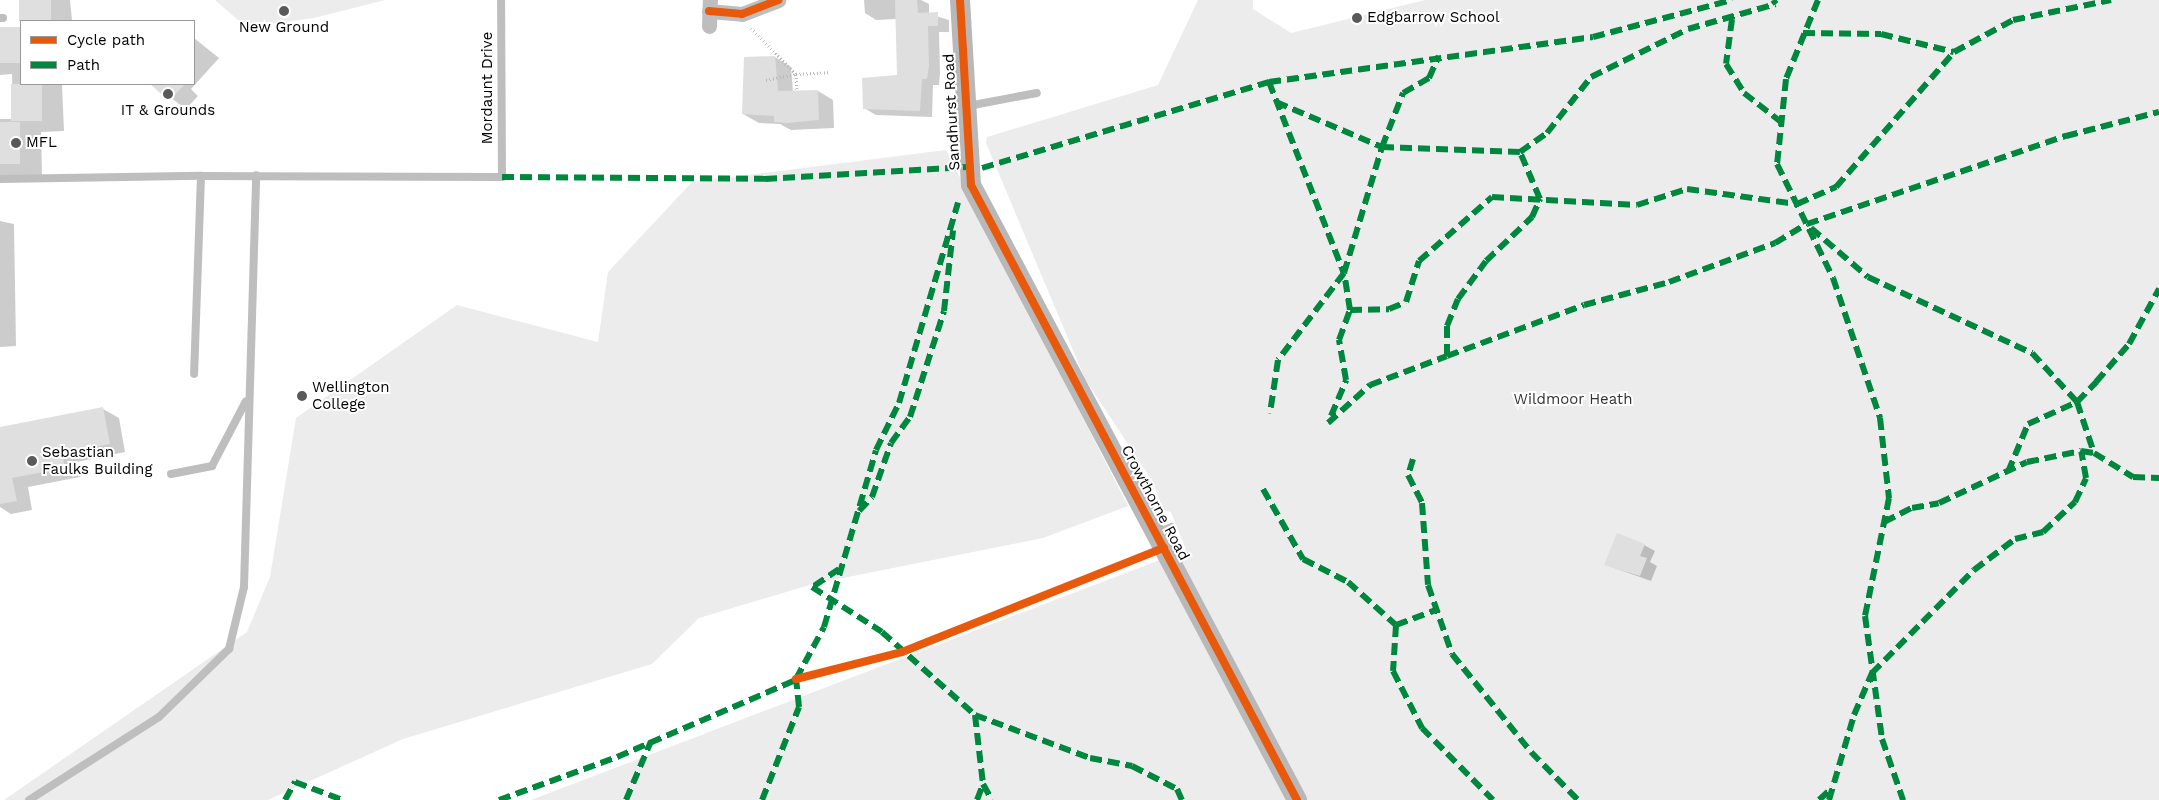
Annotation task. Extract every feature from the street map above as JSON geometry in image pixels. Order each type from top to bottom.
[{"type":"street","points":[[709,12],[745,13],[778,0]]},
{"type":"street","name":"Sandhurst Road","points":[[960,0],[967,166],[988,219]]},
{"type":"street","name":"Crowthorne Road","points":[[988,219],[1164,530],[1296,800]]},
{"type":"lane","name":"Mordaunt Drive","points":[[256,175],[502,177],[502,0]]},
{"type":"lane","points":[[963,106],[1037,93]]},
{"type":"lane","points":[[0,178],[256,175],[248,398],[244,587],[228,649],[159,717],[30,800]]},
{"type":"lane","points":[[194,374],[201,176]]},
{"type":"lane","points":[[171,474],[212,466],[248,398]]},
{"type":"path","points":[[745,13],[761,42],[780,54],[796,74],[797,91]]},
{"type":"path","points":[[766,80],[796,74],[830,72]]},
{"type":"green space","name":"New Ground","points":[[215,0],[385,0],[314,18],[246,27]]},
{"type":"green space","name":"Wildmoor Heath","points":[[1198,0],[1253,0],[1253,9],[1291,33],[1425,0],[2159,0],[2159,800],[531,800],[1186,550],[1171,512],[1163,510],[1153,482],[1085,379],[986,143],[987,137],[1158,85]]},
{"type":"green space","points":[[946,150],[1128,506],[1043,538],[813,584],[699,618],[652,664],[403,739],[268,800],[4,800],[247,632],[270,577],[296,418],[457,305],[598,342],[608,272],[692,182]]},
{"type":"building","points":[[19,0],[51,0],[51,20],[19,21]]},
{"type":"building","points":[[895,0],[917,0],[918,13],[938,12],[938,26],[928,26],[929,66],[927,79],[922,79],[920,111],[863,109],[862,78],[897,75]]},
{"type":"building","points":[[0,27],[20,27],[20,63],[0,63]]},
{"type":"building","points":[[775,56],[778,91],[818,90],[819,120],[787,123],[774,122],[774,116],[742,114],[744,57]]},
{"type":"building","points":[[11,84],[42,85],[42,121],[11,121]]},
{"type":"building","name":"IT & Grounds","points":[[151,85],[184,85],[169,101]]},
{"type":"building","points":[[0,122],[20,122],[20,164],[0,164]]},
{"type":"building","name":"Sebastian Faulks Building","points":[[103,407],[110,444],[62,453],[65,468],[12,478],[17,501],[0,504],[0,427]]},
{"type":"building","points":[[1617,533],[1645,544],[1640,556],[1647,558],[1640,576],[1604,565]]},
{"type":"marked path","points":[[982,168],[1269,82],[1593,37],[1732,0]]},
{"type":"marked path","points":[[1276,102],[1382,147],[1520,152],[1547,133],[1591,77],[1688,29],[1776,4],[1773,0]]},
{"type":"marked path","points":[[1818,0],[1786,79],[1777,164],[1833,278],[1880,418],[1889,498],[1865,616],[1882,739],[1903,800]]},
{"type":"marked path","points":[[1803,33],[1881,34],[1954,52],[2013,20],[2111,0]]},
{"type":"marked path","points":[[1732,19],[1726,64],[1744,93],[1781,122]]},
{"type":"marked path","points":[[1350,310],[1389,309],[1406,302],[1419,261],[1492,197],[1637,205],[1687,189],[1797,204],[1836,187],[1954,52]]},
{"type":"marked path","points":[[1331,416],[1346,380],[1339,340],[1350,310],[1344,273],[1382,147],[1403,93],[1429,78],[1439,56]]},
{"type":"marked path","points":[[1269,82],[1344,273],[1278,360],[1270,413]]},
{"type":"marked path","points":[[1328,423],[1370,385],[1447,356],[1584,305],[1669,282],[1775,243],[1807,224],[2066,136],[2159,112]]},
{"type":"marked path","points":[[1447,356],[1447,326],[1458,299],[1486,261],[1532,217],[1540,199],[1520,152]]},
{"type":"marked path","points":[[502,177],[765,179],[967,167]]},
{"type":"marked path","points":[[762,800],[799,707],[796,679],[824,627],[876,450],[899,403],[958,203]]},
{"type":"marked path","points":[[1811,228],[1868,277],[2032,353],[2077,402],[2094,453],[2133,477],[2159,478]]},
{"type":"marked path","points":[[859,511],[872,497],[891,443],[910,417],[944,311],[953,231]]},
{"type":"marked path","points":[[2008,472],[2028,424],[2077,402],[2129,344],[2159,289]]},
{"type":"marked path","points":[[1884,522],[1912,508],[1939,503],[2027,462],[2081,451]]},
{"type":"marked path","points":[[1829,800],[1854,715],[1872,673],[1974,570],[2015,539],[2043,532],[2075,502],[2086,478],[2081,451],[2094,453]]},
{"type":"marked path","points":[[1413,459],[1408,475],[1422,503],[1428,585],[1452,654],[1531,752],[1578,800]]},
{"type":"marked path","points":[[1263,489],[1303,559],[1348,582],[1396,625],[1393,671],[1422,728],[1493,800]]},
{"type":"marked path","points":[[839,569],[812,587],[882,632],[975,715],[1090,758],[1132,766],[1177,789],[1182,800]]},
{"type":"marked path","points":[[1396,625],[1436,610]]},
{"type":"marked path","points":[[499,800],[617,757],[800,678]]},
{"type":"marked path","points":[[975,715],[983,784],[992,800]]},
{"type":"marked path","points":[[626,800],[651,741]]},
{"type":"marked path","points":[[285,800],[295,782],[343,800]]},
{"type":"marked path","points":[[977,800],[983,784]]},
{"type":"marked path","points":[[1819,800],[1832,788]]},
{"type":"cycle path","points":[[709,11],[742,14],[778,0]]},
{"type":"cycle path","points":[[960,0],[971,185],[1297,800]]},
{"type":"cycle path","points":[[796,679],[902,652],[1164,548]]},
{"type":"place","name":"New Ground","points":[[284,11]]},
{"type":"place","name":"Edgbarrow School","points":[[1357,18]]},
{"type":"place","name":"IT & Grounds","points":[[168,94]]},
{"type":"place","name":"MFL","points":[[16,143]]},
{"type":"place","name":"Wellington College","points":[[302,396]]},
{"type":"place","name":"Sebastian Faulks Building","points":[[32,461]]}]
